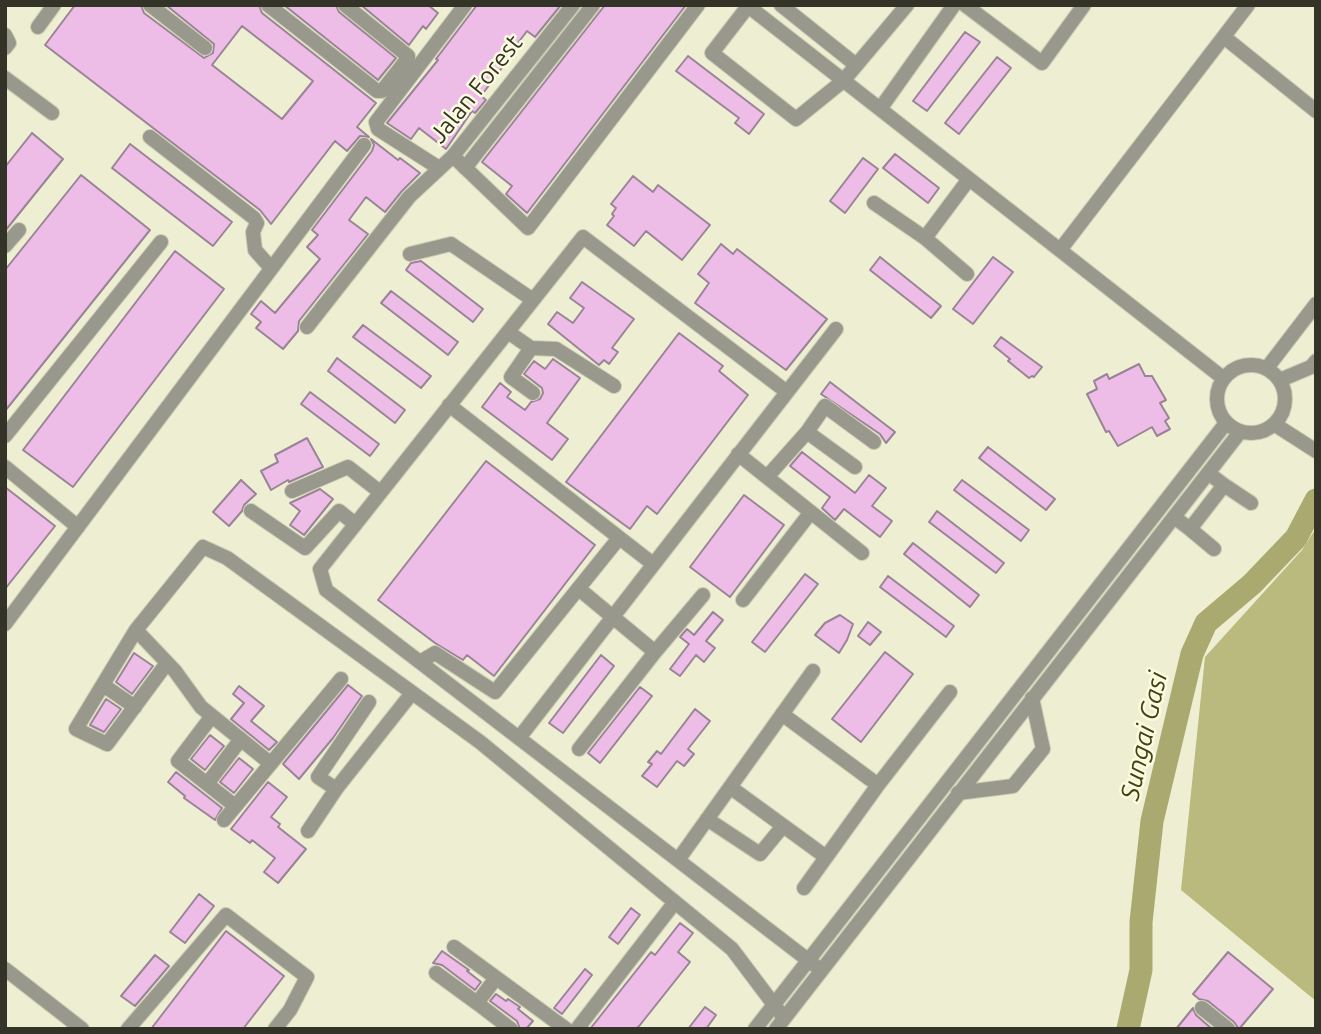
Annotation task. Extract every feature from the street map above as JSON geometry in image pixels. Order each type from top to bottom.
[{"type":"street","points":[[38,27],[54,5]]},
{"type":"street","points":[[150,5],[205,48]]},
{"type":"street","points":[[268,5],[285,10],[377,90],[382,91],[408,55],[345,5]]},
{"type":"street","points":[[439,168],[377,129],[376,122],[465,5]]},
{"type":"street","name":"Jalan Forest","points":[[307,327],[409,197],[453,156],[573,5]]},
{"type":"street","points":[[465,168],[593,5]]},
{"type":"street","points":[[453,156],[528,228],[698,5]]},
{"type":"street","points":[[781,5],[856,65]]},
{"type":"street","points":[[906,5],[843,81],[796,119],[712,53],[749,6],[843,81],[1223,378]]},
{"type":"street","points":[[880,109],[954,5]]},
{"type":"street","points":[[965,5],[1042,63],[1084,5]]},
{"type":"street","points":[[1060,250],[1248,5]]},
{"type":"street","points":[[5,35],[9,43],[5,48]]},
{"type":"street","points":[[1224,37],[1316,111]]},
{"type":"street","points":[[5,78],[52,113]]},
{"type":"street","points":[[150,137],[254,218],[257,223],[253,232],[255,250],[271,268]]},
{"type":"street","points":[[5,624],[364,145]]},
{"type":"street","points":[[925,238],[969,178]]},
{"type":"street","points":[[874,203],[925,238],[967,274]]},
{"type":"street","points":[[5,246],[19,230]]},
{"type":"street","points":[[787,392],[583,237],[320,569],[326,590],[821,970]]},
{"type":"street","points":[[5,436],[161,242]]},
{"type":"street","points":[[410,254],[451,244],[533,300]]},
{"type":"street","points":[[1267,368],[1316,304]]},
{"type":"street","points":[[519,738],[836,330]]},
{"type":"street","points":[[508,332],[531,348],[556,349],[614,386]]},
{"type":"street","points":[[531,348],[511,377],[533,393]]},
{"type":"street","points":[[1280,380],[1311,367],[1316,361]]},
{"type":"street","points":[[1244,365],[1267,368],[1280,380],[1285,395],[1283,410],[1274,424],[1252,433],[1240,432],[1226,423],[1218,409],[1217,393],[1223,378],[1244,365]]},
{"type":"street","points":[[449,405],[653,564]]},
{"type":"street","points":[[767,477],[807,432],[825,406],[874,442]]},
{"type":"street","points":[[755,1029],[1226,423]]},
{"type":"street","points":[[1274,424],[1315,450]]},
{"type":"street","points":[[807,432],[855,467]]},
{"type":"street","points":[[780,1023],[1240,432]]},
{"type":"street","points":[[738,454],[862,553]]},
{"type":"street","points":[[5,467],[78,527]]},
{"type":"street","points":[[292,491],[348,467],[380,492]]},
{"type":"street","points":[[1208,472],[1251,503]]},
{"type":"street","points":[[1190,529],[1224,485]]},
{"type":"street","points":[[251,511],[305,548],[339,511],[355,524]]},
{"type":"street","points":[[743,600],[811,512]]},
{"type":"street","points":[[1174,517],[1214,549]]},
{"type":"street","points":[[420,662],[435,653],[495,692],[619,538]]},
{"type":"street","points":[[167,663],[107,744],[76,729],[136,630],[203,547],[228,558],[480,743],[732,949],[775,1003],[780,1023]]},
{"type":"street","points":[[579,589],[654,652]]},
{"type":"street","points":[[579,748],[654,652],[703,595]]},
{"type":"street","points":[[136,630],[167,663],[201,707],[270,763]]},
{"type":"street","points":[[678,860],[813,671]]},
{"type":"street","points":[[224,820],[341,679]]},
{"type":"street","points":[[103,685],[135,706]]},
{"type":"street","points":[[804,888],[878,785],[950,692]]},
{"type":"street","points":[[308,831],[336,789],[412,693]]},
{"type":"street","points":[[958,793],[1013,786],[1043,749],[1032,698]]},
{"type":"street","points":[[336,789],[317,777],[369,702]]},
{"type":"street","points":[[782,714],[878,785]]},
{"type":"street","points":[[212,716],[178,761],[235,806]]},
{"type":"street","points":[[207,784],[241,739]]},
{"type":"street","points":[[730,787],[826,857]]},
{"type":"street","points":[[707,819],[760,854],[783,826]]},
{"type":"street","points":[[577,1029],[675,902]]},
{"type":"street","points":[[128,1029],[226,915],[307,977],[290,1010],[275,1029]]},
{"type":"street","points":[[454,947],[566,1029]]},
{"type":"street","points":[[5,969],[82,1029]]},
{"type":"street","points":[[436,973],[511,1029]]},
{"type":"street","points":[[477,1003],[496,978]]},
{"type":"street","points":[[1202,1007],[1228,1029]]},
{"type":"shaded area","points":[[1316,528],[1316,1001],[1181,890],[1205,657],[1302,550]]},
{"type":"building","points":[[75,5],[141,5],[144,13],[204,58],[213,53],[214,44],[166,5],[259,5],[262,13],[376,103],[357,127],[369,137],[360,136],[347,151],[335,141],[271,224],[260,210],[45,45]],"holes":[[[242,26],[313,81],[282,119],[212,65]]]},
{"type":"building","points":[[284,5],[336,5],[339,12],[396,58],[378,80]]},
{"type":"building","points":[[361,5],[428,5],[438,13],[426,29],[423,26],[409,45]]},
{"type":"building","points":[[477,5],[561,5],[535,37],[527,31],[481,96],[486,100],[475,113],[472,111],[446,149],[419,128],[411,139],[387,123],[438,60],[436,59]]},
{"type":"building","points":[[605,5],[686,5],[527,213],[506,194],[512,186],[482,162]]},
{"type":"building","points":[[965,32],[980,42],[927,111],[913,101]]},
{"type":"building","points":[[688,56],[764,114],[749,134],[735,123],[739,118],[676,71]]},
{"type":"building","points":[[997,57],[1011,68],[959,134],[945,123]]},
{"type":"building","points":[[32,133],[63,159],[5,231],[5,167]]},
{"type":"building","points":[[371,139],[420,173],[385,212],[366,197],[349,220],[368,234],[299,321],[298,331],[283,349],[256,328],[261,322],[251,314],[261,301],[275,313],[320,259],[307,247],[318,235],[312,230],[372,151],[374,145]]},
{"type":"building","points":[[130,144],[232,222],[213,246],[112,168]]},
{"type":"building","points":[[895,154],[939,188],[928,203],[883,168]]},
{"type":"building","points":[[863,158],[878,169],[845,213],[830,201]]},
{"type":"building","points":[[81,175],[150,230],[5,411],[5,270]]},
{"type":"building","points":[[633,176],[653,192],[658,185],[710,225],[682,260],[646,231],[634,246],[607,225],[616,208],[611,204]]},
{"type":"building","points":[[721,244],[733,254],[737,249],[827,319],[786,370],[695,303],[709,283],[698,274]]},
{"type":"building","points":[[175,251],[224,289],[73,487],[23,450]]},
{"type":"building","points":[[880,257],[941,306],[931,318],[870,270]]},
{"type":"building","points":[[993,257],[1013,272],[973,324],[953,309]]},
{"type":"building","points":[[421,261],[483,309],[473,322],[406,270],[411,263]]},
{"type":"building","points":[[582,282],[634,319],[612,348],[618,352],[609,364],[604,360],[599,365],[548,324],[557,312],[573,323],[584,308],[570,298]]},
{"type":"building","points":[[391,291],[458,342],[448,355],[381,303]]},
{"type":"building","points":[[363,325],[431,376],[421,388],[353,337]]},
{"type":"building","points":[[679,333],[723,366],[719,371],[748,395],[657,514],[647,506],[630,529],[566,482]]},
{"type":"building","points":[[1001,337],[1042,367],[1034,377],[1029,378],[994,346]]},
{"type":"building","points":[[337,358],[405,410],[395,423],[328,371]]},
{"type":"building","points":[[553,359],[580,378],[547,423],[568,439],[552,460],[482,407],[500,383],[511,392],[507,397],[525,410],[531,402],[540,399],[543,393],[542,388],[524,374],[534,361],[545,369]]},
{"type":"building","points":[[1139,364],[1145,376],[1152,376],[1166,400],[1160,403],[1169,418],[1165,421],[1170,429],[1157,436],[1152,427],[1118,446],[1109,431],[1106,432],[1087,394],[1097,389],[1094,381],[1107,374],[1109,379]]},
{"type":"building","points":[[830,382],[895,432],[886,443],[880,434],[821,394]]},
{"type":"building","points":[[310,392],[379,444],[370,456],[301,404]]},
{"type":"building","points":[[307,438],[323,467],[289,482],[288,480],[271,490],[261,471],[278,462],[275,455]]},
{"type":"building","points":[[988,447],[1055,499],[1046,510],[979,458]]},
{"type":"building","points":[[802,452],[855,493],[869,475],[886,488],[872,506],[892,521],[880,537],[844,509],[835,520],[822,508],[830,497],[790,466]]},
{"type":"building","points":[[486,461],[595,545],[494,676],[467,655],[463,660],[435,643],[378,600]]},
{"type":"building","points":[[241,480],[256,494],[229,526],[213,512]]},
{"type":"building","points":[[962,480],[1029,530],[1021,541],[954,490]]},
{"type":"building","points":[[5,487],[55,526],[5,589]]},
{"type":"building","points":[[320,489],[333,499],[304,535],[290,525],[300,511],[290,503]]},
{"type":"building","points":[[744,495],[784,525],[730,597],[690,567]]},
{"type":"building","points":[[937,511],[1004,563],[996,573],[929,522]]},
{"type":"building","points":[[913,543],[979,595],[970,607],[904,554]]},
{"type":"building","points":[[805,574],[818,584],[765,652],[752,642]]},
{"type":"building","points":[[888,576],[954,626],[946,637],[880,587]]},
{"type":"building","points":[[713,612],[723,620],[706,641],[715,648],[704,662],[696,655],[680,676],[670,669],[689,644],[680,637],[687,629],[694,635]]},
{"type":"building","points":[[840,615],[853,624],[839,653],[815,635],[825,623]]},
{"type":"building","points":[[868,622],[881,632],[870,645],[858,636]]},
{"type":"building","points":[[885,652],[913,674],[861,742],[832,719]]},
{"type":"building","points":[[134,653],[153,666],[132,694],[116,682]]},
{"type":"building","points":[[601,655],[614,666],[563,733],[549,723]]},
{"type":"building","points":[[348,685],[362,696],[333,738],[299,779],[283,764]]},
{"type":"building","points":[[239,686],[264,706],[251,721],[277,742],[269,750],[231,719],[244,703],[233,694]]},
{"type":"building","points":[[640,687],[652,696],[600,763],[588,753]]},
{"type":"building","points":[[106,699],[121,709],[104,732],[90,725]]},
{"type":"building","points":[[695,709],[710,721],[688,749],[694,754],[684,766],[677,761],[657,787],[642,776],[652,764],[648,762],[657,751],[661,754]]},
{"type":"building","points":[[210,735],[224,746],[205,770],[191,759]]},
{"type":"building","points":[[239,758],[253,769],[234,793],[220,782]]},
{"type":"building","points":[[176,772],[222,808],[215,820],[184,798],[185,796],[168,782]]},
{"type":"building","points":[[268,782],[287,797],[271,817],[280,824],[278,827],[306,849],[278,883],[264,872],[275,858],[252,840],[250,843],[231,829]]},
{"type":"building","points":[[199,894],[214,906],[185,943],[170,932]]},
{"type":"building","points":[[631,908],[640,915],[618,944],[609,937]]},
{"type":"building","points":[[680,923],[693,933],[678,952],[690,962],[640,1025],[636,1029],[590,1029],[651,952],[655,955]]},
{"type":"building","points":[[226,931],[284,976],[243,1029],[151,1029]]},
{"type":"building","points":[[442,951],[481,982],[475,990],[442,965],[433,963]]},
{"type":"building","points":[[1228,952],[1273,989],[1239,1029],[1208,1001],[1193,994]]},
{"type":"building","points":[[155,955],[169,966],[135,1006],[121,996]]},
{"type":"building","points":[[585,969],[592,975],[562,1014],[554,1008]]},
{"type":"building","points":[[496,994],[520,1007],[518,1009],[533,1021],[526,1029],[520,1029],[517,1021],[490,1001]]},
{"type":"building","points":[[705,1007],[716,1015],[706,1029],[688,1029]]},
{"type":"building","points":[[1193,1008],[1196,1015],[1212,1029],[1176,1029]]},
{"type":"waterway","name":"Sungai Gasi","points":[[1128,1029],[1141,970],[1141,922],[1152,821],[1192,654],[1206,623],[1252,584],[1296,538],[1316,500]]}]
